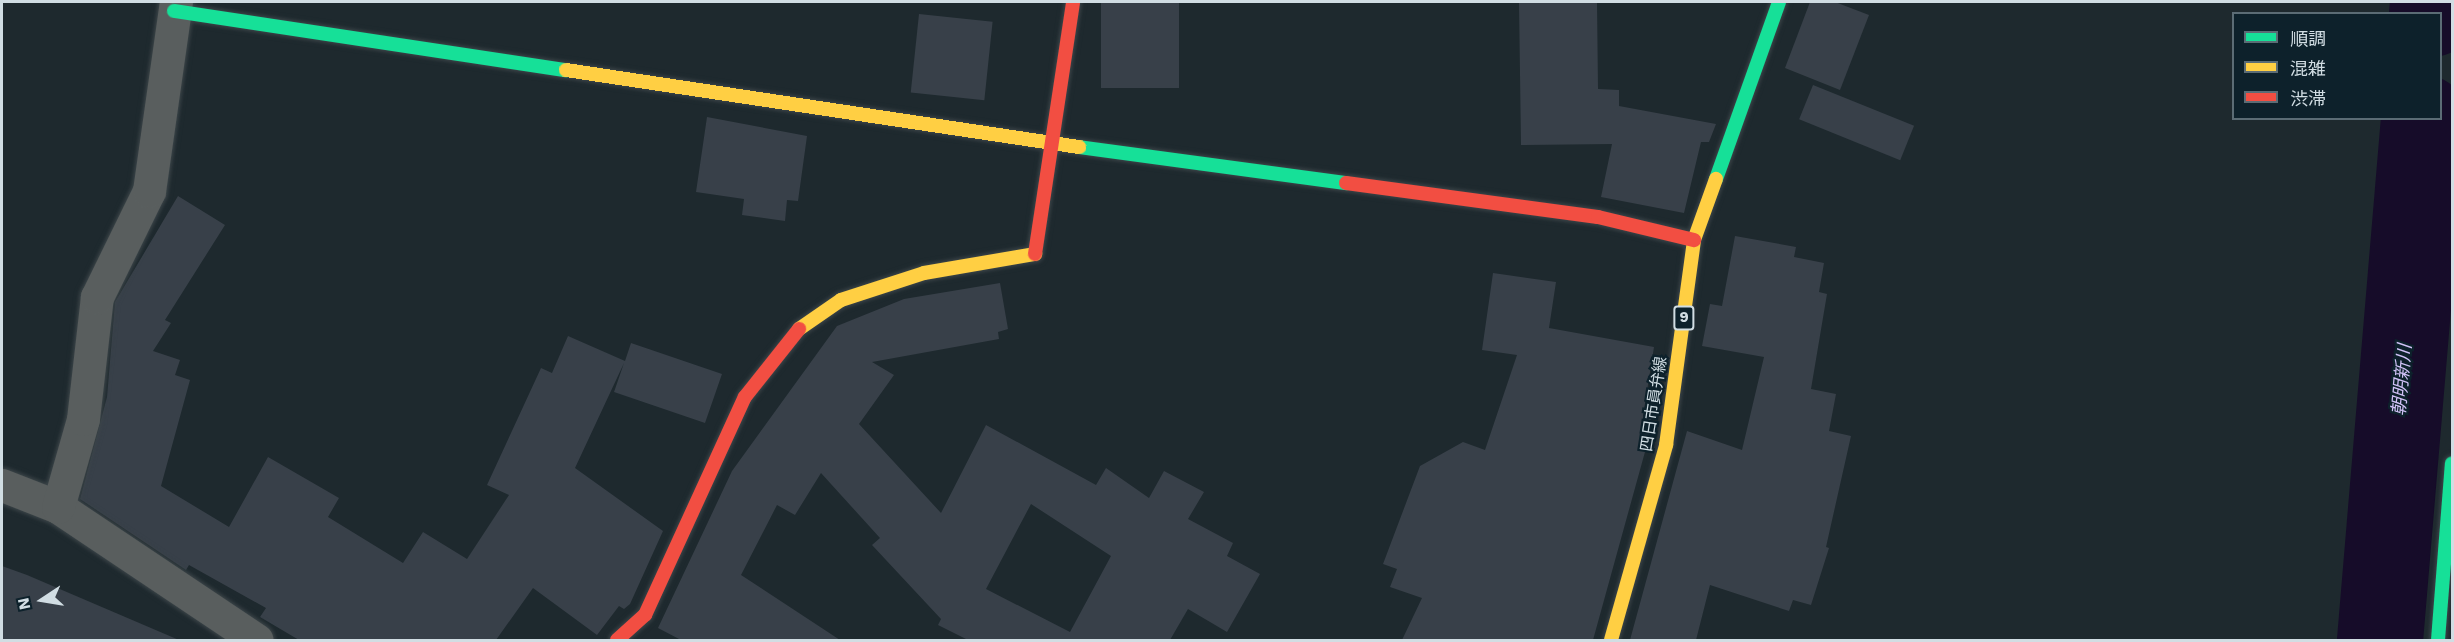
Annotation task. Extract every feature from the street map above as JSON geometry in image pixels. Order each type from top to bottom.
[{"type":"street","points":[[617,640],[645,615],[745,397],[795,332],[841,300],[914,276],[1038,254],[1073,2]]},
{"type":"street","name":"四日市員弁線","points":[[1611,640],[1666,446],[1694,240],[1779,2]]},
{"type":"street","points":[[58,507],[84,419],[97,297],[148,191],[175,6],[1053,144],[1598,217],[1694,240]]},
{"type":"street","points":[[2438,640],[2452,465]]},
{"type":"street","points":[[2,485],[58,507],[257,640]]},
{"type":"building","points":[[1101,2],[1179,2],[1179,88],[1101,88]]},
{"type":"building","points":[[1519,2],[1597,2],[1598,89],[1619,90],[1619,106],[1716,124],[1709,142],[1701,142],[1684,213],[1601,197],[1612,144],[1521,145]]},
{"type":"building","points":[[1810,2],[1835,2],[1869,15],[1840,90],[1785,68]]},
{"type":"building","points":[[919,14],[993,22],[984,100],[911,93]]},
{"type":"building","points":[[1813,85],[1914,126],[1900,160],[1799,119]]},
{"type":"building","points":[[707,117],[807,136],[798,201],[787,200],[785,221],[742,215],[744,199],[696,192]]},
{"type":"building","points":[[178,196],[225,225],[165,320],[171,323],[153,351],[180,360],[175,375],[190,380],[161,486],[229,527],[268,457],[339,498],[328,517],[403,563],[423,532],[467,559],[509,495],[487,485],[541,368],[552,373],[568,336],[625,361],[631,343],[722,374],[705,423],[614,392],[624,363],[575,468],[663,531],[630,604],[624,609],[619,606],[597,635],[533,588],[496,640],[299,640],[260,617],[266,608],[189,565],[186,570],[80,499],[107,397],[115,302]]},
{"type":"building","points":[[1735,236],[1796,247],[1794,257],[1824,263],[1819,292],[1827,294],[1811,389],[1836,394],[1829,431],[1851,436],[1826,547],[1829,548],[1811,605],[1793,600],[1789,611],[1710,585],[1696,640],[1630,640],[1687,431],[1742,450],[1764,357],[1702,346],[1710,304],[1722,306]]},
{"type":"building","points":[[1493,273],[1556,282],[1549,328],[1654,347],[1643,416],[1651,419],[1648,441],[1593,640],[1402,640],[1422,598],[1390,587],[1397,569],[1383,564],[1420,466],[1463,442],[1485,450],[1517,355],[1482,350]]},
{"type":"building","points":[[1000,283],[1008,329],[998,332],[999,339],[872,362],[894,375],[859,424],[941,513],[986,425],[1096,485],[1106,468],[1149,498],[1164,471],[1204,492],[1188,519],[1233,543],[1227,556],[1260,574],[1227,632],[1188,609],[1170,640],[968,640],[938,625],[941,619],[872,545],[880,538],[821,473],[795,515],[777,505],[741,575],[840,640],[681,640],[658,628],[732,471],[837,326],[904,299]],"holes":[[[1031,504],[1111,556],[1070,632],[986,589]]]},
{"type":"building","points":[[2,566],[27,575],[179,640],[2,640]]},
{"type":"waterway","name":"朝明新川","points":[[2432,12],[2433,2]]},
{"type":"waterway","name":"朝明新川","points":[[2380,640],[2424,120]]},
{"type":"traffic: fast","points":[[1716,179],[1779,2]]},
{"type":"traffic: fast","points":[[174,11],[566,70]]},
{"type":"traffic: fast","points":[[1079,147],[1346,183]]},
{"type":"traffic: fast","points":[[2438,640],[2452,464]]},
{"type":"traffic: slow","points":[[566,70],[1079,147]]},
{"type":"traffic: slow","points":[[1611,640],[1666,445],[1694,240],[1716,179]]},
{"type":"traffic: slow","points":[[799,329],[841,300],[924,273],[1035,254]]},
{"type":"traffic: jam","points":[[1035,254],[1073,2]]},
{"type":"traffic: jam","points":[[1346,183],[1598,217],[1694,240]]},
{"type":"traffic: jam","points":[[617,640],[645,615],[745,397],[799,329]]}]
